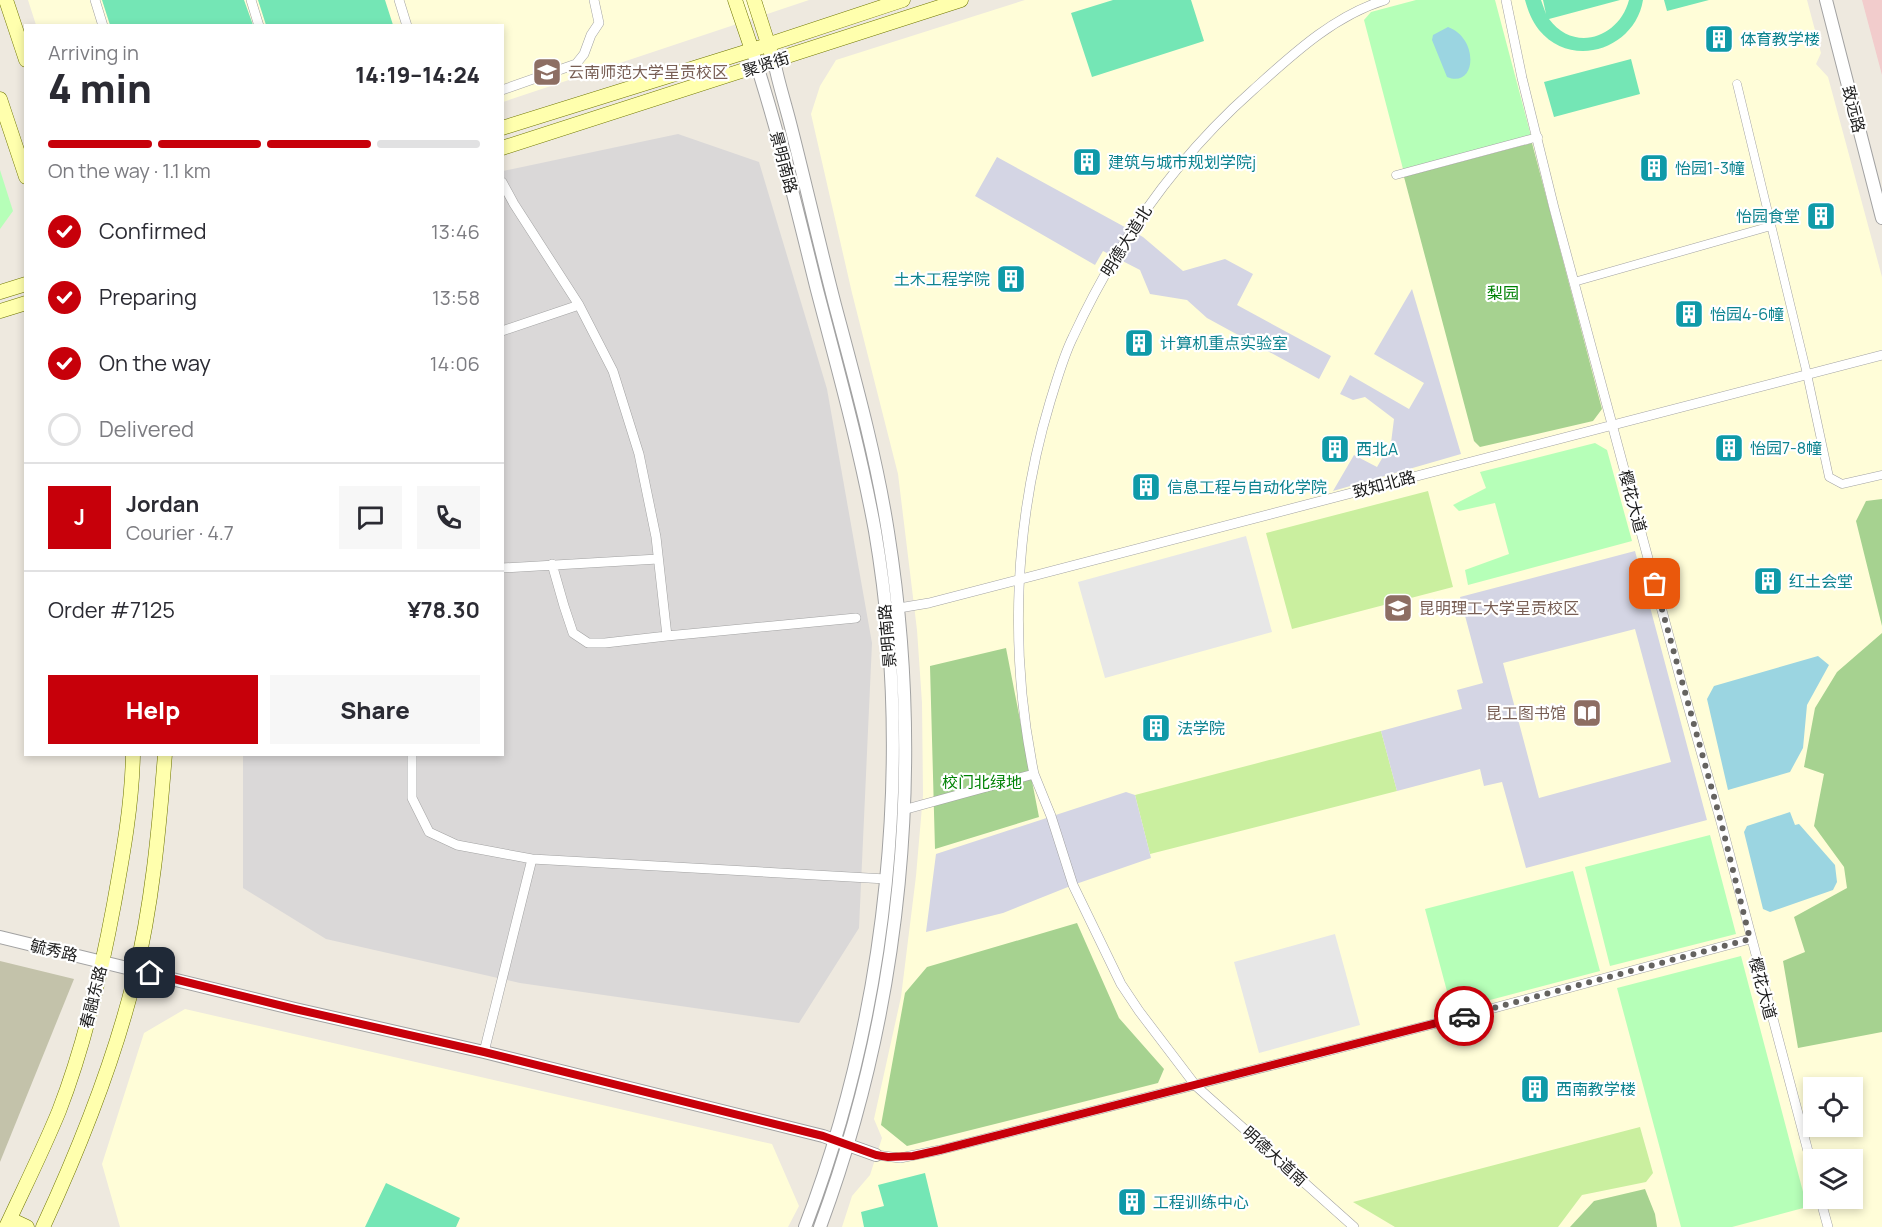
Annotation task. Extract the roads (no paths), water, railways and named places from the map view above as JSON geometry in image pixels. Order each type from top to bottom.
[{"type":"main road","points":[[6,0],[24,54]]},
{"type":"main road","points":[[735,0],[752,50]]},
{"type":"main road","points":[[754,0],[774,61]]},
{"type":"main road","name":"聚贤街","points":[[504,127],[769,45],[903,0]]},
{"type":"main road","name":"聚贤街","points":[[504,147],[961,0]]},
{"type":"main road","points":[[0,99],[24,171]]},
{"type":"main road","points":[[0,292],[24,285]]},
{"type":"main road","points":[[0,311],[24,304]]},
{"type":"main road","name":"春融东路","points":[[8,1223],[28,1184],[69,1083],[88,1024],[124,847],[133,756]]},
{"type":"main road","name":"春融东路","points":[[44,1227],[104,1081],[136,969],[153,879],[165,756]]},
{"type":"main road","points":[[8,1223],[27,1227]]},
{"type":"street","points":[[95,0],[102,24]]},
{"type":"street","points":[[251,0],[258,24]]},
{"type":"street","points":[[399,0],[406,24]]},
{"type":"street","points":[[504,89],[576,64],[584,54],[591,35],[599,23],[594,0]]},
{"type":"street","name":"明德大道北","points":[[1034,774],[1019,663],[1019,579],[1033,464],[1052,394],[1072,338],[1130,230],[1172,174],[1225,115],[1318,34],[1355,12],[1385,0]]},
{"type":"street","name":"樱花大道","points":[[1506,0],[1522,78],[1554,208],[1807,1149]]},
{"type":"street","name":"致远路","points":[[1826,0],[1882,218]]},
{"type":"street","name":"景明南路","points":[[752,50],[851,418],[875,532],[885,611],[892,705],[892,775],[886,879],[878,954],[843,1114],[805,1227]]},
{"type":"street","name":"景明南路","points":[[774,61],[877,472],[888,530],[898,608],[905,704],[902,852],[891,954],[877,1029],[856,1118],[820,1227]]},
{"type":"street","points":[[1737,84],[1808,374],[1829,477],[1842,484],[1882,475]]},
{"type":"street","points":[[1396,175],[1538,136]]},
{"type":"street","points":[[504,186],[579,305],[613,371],[639,454],[656,537],[668,636]]},
{"type":"street","points":[[1574,282],[1771,226]]},
{"type":"street","points":[[504,330],[579,305]]},
{"type":"street","name":"致知北路","points":[[885,611],[929,603],[1882,355]]},
{"type":"street","points":[[504,568],[658,559]]},
{"type":"street","points":[[552,564],[573,633],[588,643],[856,618]]},
{"type":"street","points":[[412,756],[412,798],[429,832],[457,845],[532,859],[886,879]]},
{"type":"street","points":[[903,810],[1034,774]]},
{"type":"street","name":"明德大道南","points":[[1034,774],[1051,816],[1073,885],[1121,984],[1139,1011],[1196,1086],[1354,1227]]},
{"type":"street","points":[[484,1052],[532,859]]},
{"type":"street","name":"毓秀路","points":[[0,937],[295,1009],[484,1052],[835,1140],[876,1155]]},
{"type":"street","points":[[876,1155],[900,1158],[913,1156],[1196,1086],[1607,979],[1750,939]]},
{"type":"street","points":[[1823,1209],[1828,1227]]},
{"type":"water","points":[[1448,27],[1458,33],[1469,51],[1468,70],[1464,76],[1457,79],[1447,77],[1432,40],[1433,35]]},
{"type":"water","points":[[1818,656],[1829,665],[1807,705],[1803,748],[1790,772],[1728,790],[1707,699],[1714,686]]},
{"type":"water","points":[[1790,812],[1795,825],[1799,824],[1835,865],[1837,882],[1833,890],[1770,912],[1763,909],[1744,832],[1747,826]]},
{"type":"place","name":"体育教学楼","points":[[1719,39]]},
{"type":"place","name":"云南师范大学呈贡校区","points":[[547,72]]},
{"type":"place","name":"建筑与城市规划学院j","points":[[1087,162]]},
{"type":"place","name":"怡园1-3幢","points":[[1654,168]]},
{"type":"place","name":"怡园食堂","points":[[1821,216]]},
{"type":"place","name":"土木工程学院","points":[[1011,279]]},
{"type":"place","name":"怡园4-6幢","points":[[1689,314]]},
{"type":"place","name":"计算机重点实验室","points":[[1139,343]]},
{"type":"place","name":"怡园7-8幢","points":[[1729,448]]},
{"type":"place","name":"西北A","points":[[1335,449]]},
{"type":"place","name":"信息工程与自动化学院","points":[[1146,487]]},
{"type":"place","name":"红土会堂","points":[[1768,581]]},
{"type":"place","name":"昆明理工大学呈贡校区","points":[[1398,608]]},
{"type":"place","name":"昆工图书馆","points":[[1587,713]]},
{"type":"place","name":"法学院","points":[[1156,728]]},
{"type":"place","name":"西南教学楼","points":[[1535,1089]]},
{"type":"place","name":"工程训练中心","points":[[1132,1202]]},
{"type":"park label","name":"梨园","points":[[1503,293]]},
{"type":"park label","name":"校门北绿地","points":[[982,782]]}]
